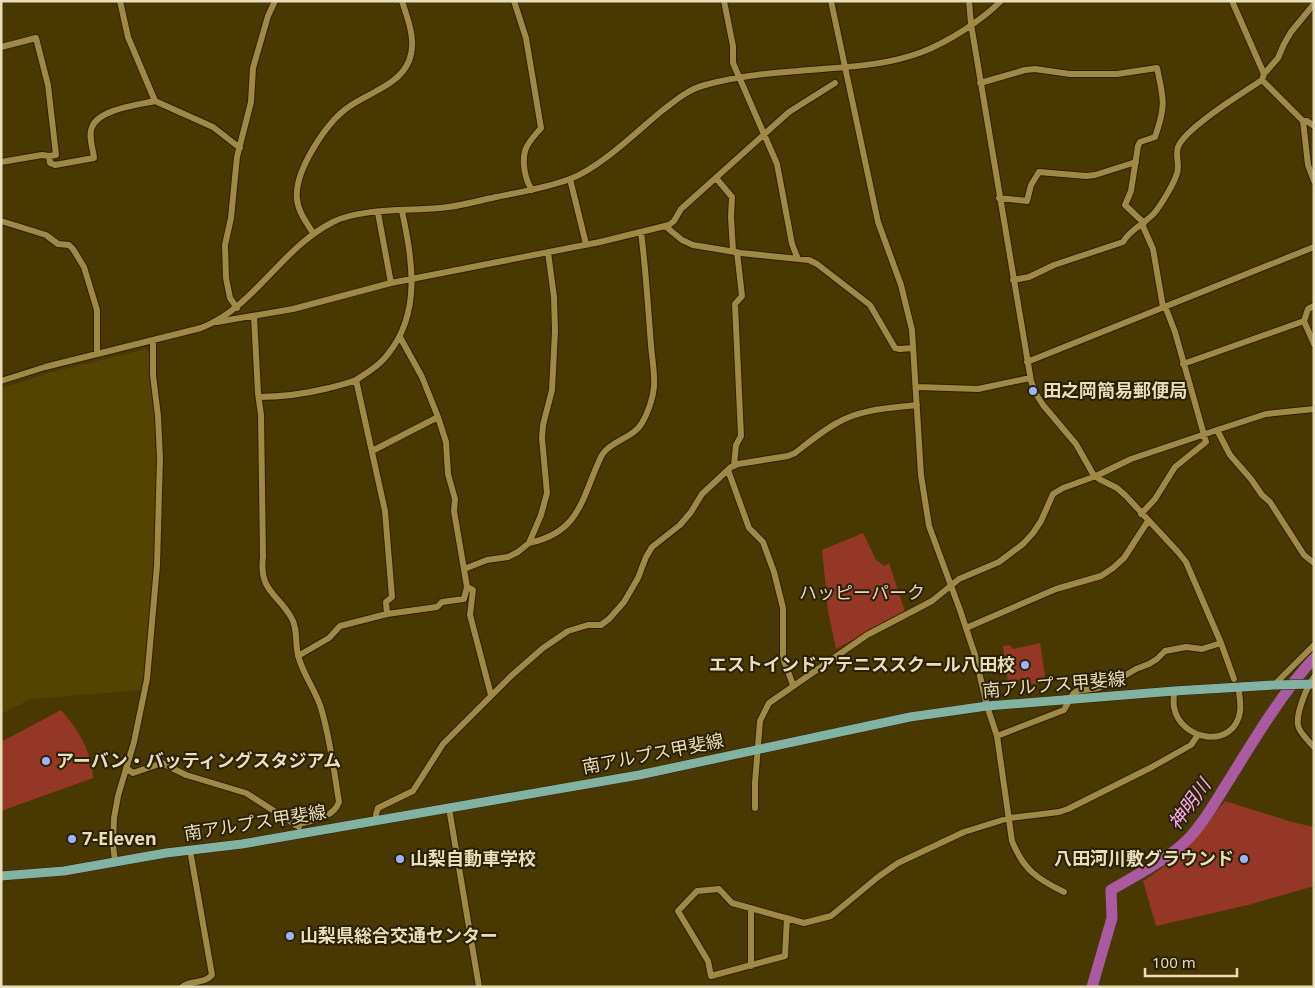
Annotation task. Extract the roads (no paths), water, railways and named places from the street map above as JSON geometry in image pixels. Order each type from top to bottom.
[{"type":"main road","name":"南アルプス甲斐線","points":[[1,876],[64,871],[115,861],[328,830],[376,820],[640,775],[910,717],[987,706],[1310,682]]},
{"type":"street","points":[[120,1],[128,37],[155,101]]},
{"type":"street","points":[[237,308],[230,298],[226,278],[225,245],[231,218],[236,157],[251,102],[253,68],[268,16],[275,1]]},
{"type":"street","points":[[313,233],[299,209],[297,200],[297,189],[301,177],[314,147],[330,123],[348,107],[393,81],[406,67],[412,48],[412,40],[402,1]]},
{"type":"street","points":[[514,1],[526,38],[541,128],[525,150],[525,173],[532,190]]},
{"type":"street","points":[[724,1],[733,46],[733,63],[777,164],[792,244],[798,259]]},
{"type":"street","points":[[831,1],[878,222],[901,285],[912,330],[921,475],[929,526],[966,628],[987,706],[998,736],[1012,841],[1024,865],[1047,884],[1064,892]]},
{"type":"street","points":[[969,1],[999,198],[1030,378],[1036,394],[1076,444],[1096,476],[1117,488],[1186,562],[1221,643],[1234,679]]},
{"type":"street","points":[[1,381],[45,366],[201,328],[213,323],[237,308],[313,233],[336,220],[360,214],[457,206],[532,190],[570,179],[593,167],[688,92],[698,87],[740,78],[846,67],[922,52],[939,44],[984,16],[1001,1]]},
{"type":"street","points":[[1232,1],[1263,77],[1303,122],[1308,165],[1314,181]]},
{"type":"street","points":[[1013,280],[1029,277],[1054,265],[1123,242],[1127,235],[1156,212],[1177,174],[1177,152],[1182,140],[1202,122],[1263,77],[1278,58],[1291,32],[1314,4]]},
{"type":"street","points":[[1,47],[36,38],[48,85],[56,155],[42,155],[1,162]]},
{"type":"street","points":[[980,83],[1035,69],[1070,74],[1117,74],[1157,68],[1163,95],[1163,115],[1155,137],[1140,142],[1138,146],[1131,191],[1125,205],[1143,223],[1153,249],[1164,306],[1175,332],[1206,442],[1175,467],[1155,499],[1141,514]]},
{"type":"street","points":[[213,323],[293,308],[412,278],[548,252],[665,226],[674,221],[681,209],[789,112],[835,83]]},
{"type":"street","points":[[49,156],[50,163],[55,165],[94,158],[90,132],[92,125],[106,113],[155,101],[213,128],[240,148]]},
{"type":"street","points":[[1303,122],[1314,126]]},
{"type":"street","points":[[999,198],[1027,201],[1031,185],[1039,172],[1086,176],[1136,162]]},
{"type":"street","points":[[716,178],[732,197],[731,218],[742,296],[735,304],[742,436],[736,445],[734,466]]},
{"type":"street","points":[[570,179],[586,244]]},
{"type":"street","points":[[259,397],[310,393],[342,386],[356,380],[372,369],[388,354],[400,337],[410,308],[412,259],[402,211]]},
{"type":"street","points":[[378,213],[391,283]]},
{"type":"street","points":[[1,221],[46,235],[58,244],[69,245],[73,249],[84,267],[97,310],[97,353]]},
{"type":"street","points":[[665,226],[682,240],[693,245],[735,252],[809,260],[817,264],[870,305],[895,348],[900,350],[913,348]]},
{"type":"street","points":[[528,543],[544,540],[556,534],[568,524],[580,509],[601,456],[611,446],[637,430],[646,414],[654,387],[654,368],[646,268],[641,232]]},
{"type":"street","points":[[1027,362],[1314,247]]},
{"type":"street","points":[[464,569],[487,560],[508,557],[518,552],[528,543],[547,493],[542,438],[543,425],[552,390],[555,331],[554,297],[548,252]]},
{"type":"street","points":[[1314,306],[1308,309],[1304,321],[1314,344]]},
{"type":"street","points":[[254,316],[261,415],[262,572],[268,588],[291,616],[294,624],[298,656],[320,706],[328,737],[339,802],[338,806],[323,818],[295,825]]},
{"type":"street","points":[[1183,364],[1304,321]]},
{"type":"street","points":[[298,656],[329,638],[340,626],[387,614],[437,607],[442,602],[464,599],[467,587],[454,511],[455,499],[448,474],[446,442],[422,376],[400,337]]},
{"type":"street","points":[[115,861],[113,845],[114,818],[118,796],[134,742],[147,679],[158,566],[160,458],[158,416],[153,375],[153,340]]},
{"type":"street","points":[[916,387],[978,390],[1030,378]]},
{"type":"street","points":[[356,380],[386,511],[392,597],[386,602],[387,614]]},
{"type":"street","points":[[376,820],[378,808],[413,791],[442,744],[491,695],[544,648],[568,631],[588,625],[601,625],[609,619],[624,602],[638,578],[652,547],[680,525],[702,494],[728,470],[738,464],[788,456],[838,422],[859,414],[873,410],[917,404]]},
{"type":"street","points":[[755,808],[760,721],[769,703],[792,685],[867,635],[932,601],[959,579],[999,562],[1022,544],[1042,522],[1053,494],[1131,459],[1204,434],[1266,414],[1314,409]]},
{"type":"street","points":[[372,451],[438,418]]},
{"type":"street","points":[[1217,430],[1230,455],[1262,495],[1270,502],[1304,555],[1314,563]]},
{"type":"street","points":[[728,470],[749,528],[763,542],[774,572],[783,608],[783,658],[792,685]]},
{"type":"street","points":[[966,628],[1056,589],[1088,581],[1107,572],[1124,558],[1148,521]]},
{"type":"street","points":[[467,587],[473,590],[470,615],[491,695]]},
{"type":"street","points":[[998,736],[1064,710],[1073,694],[1077,691],[1098,688],[1114,682],[1149,664],[1165,651],[1186,647],[1202,650],[1221,643]]},
{"type":"street","points":[[1278,685],[1314,645]]},
{"type":"street","points":[[1310,682],[1302,704],[1298,727],[1314,747]]},
{"type":"street","points":[[1174,691],[1174,707],[1179,719],[1186,728],[1204,737],[1216,737],[1230,730],[1240,713],[1239,692]]},
{"type":"street","points":[[787,918],[785,956],[711,976],[708,961],[678,911],[694,893],[700,890],[719,889],[732,903],[787,918],[804,923],[831,916],[878,876],[898,863],[964,832],[1009,818],[1059,812],[1068,809],[1152,767],[1191,745],[1198,735]]},
{"type":"street","points":[[126,768],[133,773],[162,763],[186,775],[246,792],[306,833]]},
{"type":"street","points":[[449,808],[479,987]]},
{"type":"street","points":[[323,818],[328,830]]},
{"type":"street","points":[[182,987],[186,984],[207,980],[212,975],[190,850]]},
{"type":"street","points":[[751,908],[751,966]]},
{"type":"waterway","name":"神明川","points":[[1092,987],[1112,918],[1111,890],[1163,859],[1190,837],[1212,808],[1291,685],[1314,658]]},
{"type":"place","name":"田之岡簡易郵便局","points":[[1033,391]]},
{"type":"place","name":"エストインドアテニススクール八田校","points":[[1025,665]]},
{"type":"place","name":"アーバン・バッティングスタジアム","points":[[46,761]]},
{"type":"place","name":"7-Eleven","points":[[72,839]]},
{"type":"place","name":"山梨自動車学校","points":[[400,859]]},
{"type":"place","name":"八田河川敷グラウンド","points":[[1244,859]]},
{"type":"place","name":"山梨県総合交通センター","points":[[290,936]]},
{"type":"park label","name":"ハッピーパーク","points":[[862,593]]}]
